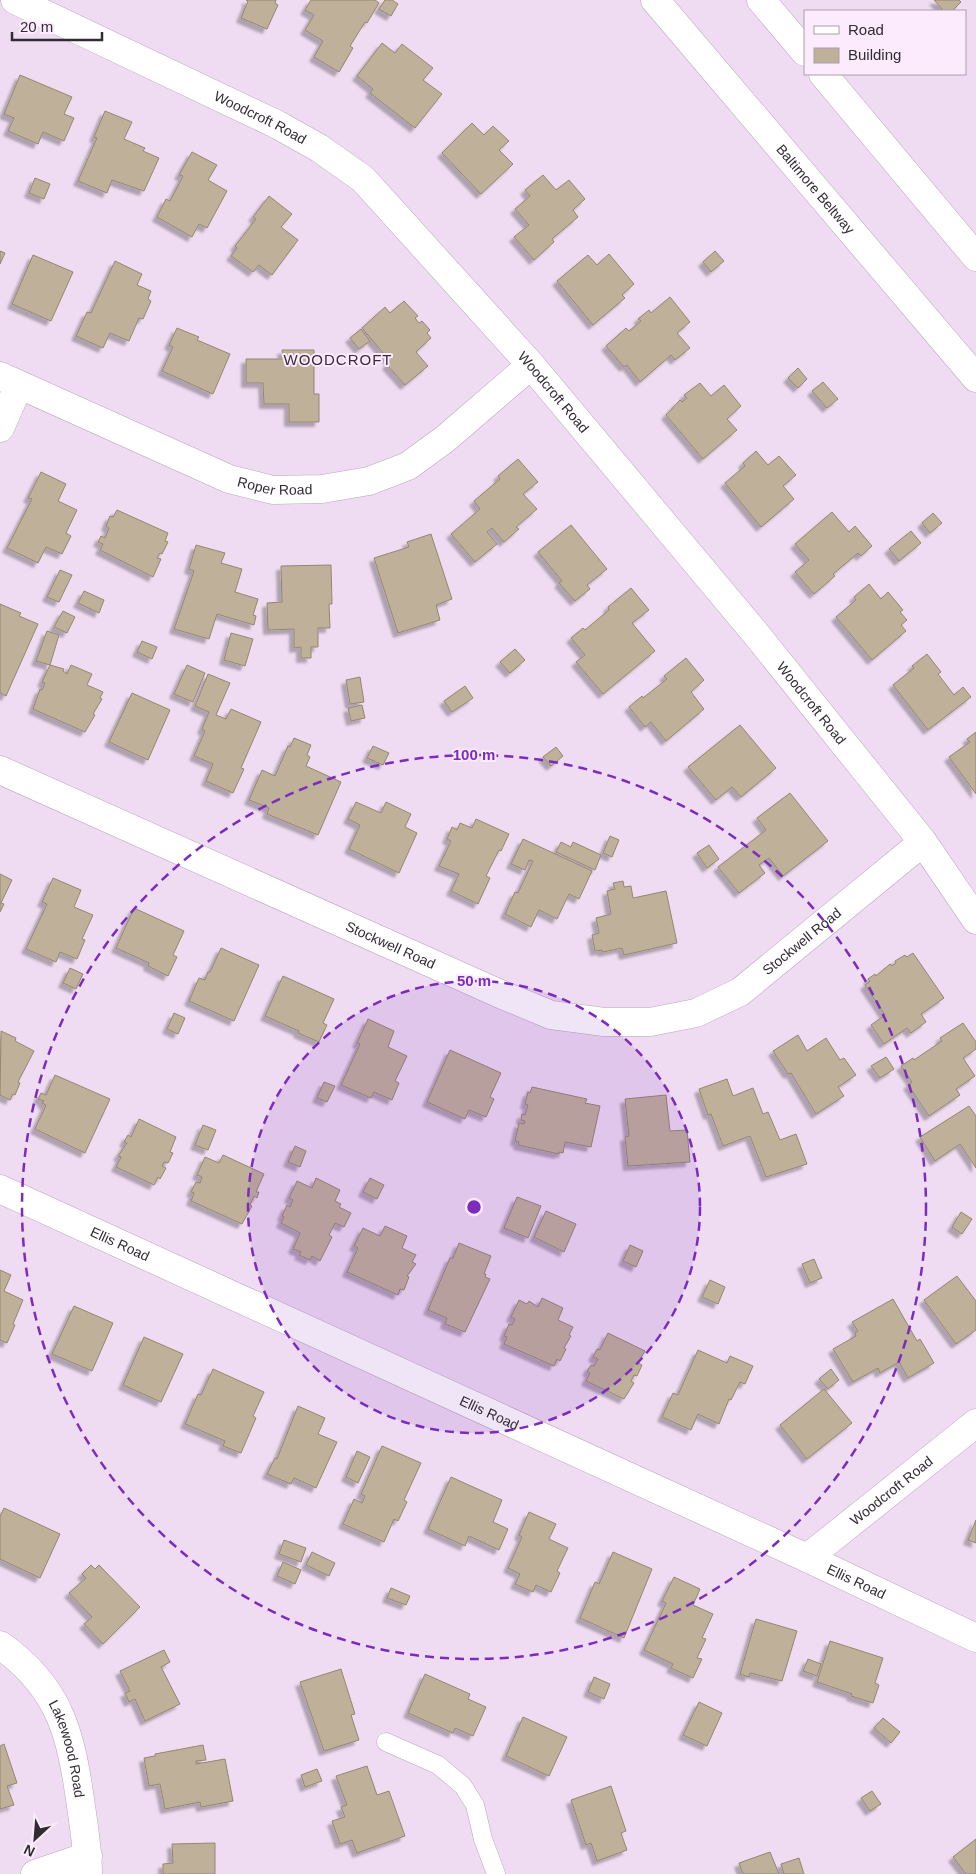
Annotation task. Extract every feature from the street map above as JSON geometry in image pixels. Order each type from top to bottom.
[{"type":"main road","name":"Woodcroft Road","points":[[15,0],[278,125],[343,163],[363,179],[531,364],[756,634],[923,842],[976,920]]},
{"type":"main road","name":"Baltimore Beltway","points":[[655,0],[976,378]]},
{"type":"main road","points":[[762,0],[804,51]]},
{"type":"main road","points":[[824,75],[976,257]]},
{"type":"main road","name":"Roper Road","points":[[9,381],[229,479],[273,490],[322,489],[369,481],[408,466],[445,439],[531,364]]},
{"type":"main road","points":[[0,428],[9,381]]},
{"type":"main road","name":"Stockwell Road","points":[[0,770],[498,993],[551,1015],[604,1022],[650,1022],[696,1013],[740,992],[923,842]]},
{"type":"main road","name":"Ellis Road","points":[[0,1189],[807,1558],[976,1638]]},
{"type":"main road","name":"Woodcroft Road","points":[[807,1558],[976,1423]]},
{"type":"main road","name":"Lakewood Road","points":[[0,1644],[18,1657],[45,1687],[63,1721],[75,1759],[88,1865]]},
{"type":"main road","points":[[35,1874],[88,1865]]},
{"type":"lane","points":[[386,1742],[438,1765],[464,1786],[475,1805],[483,1839],[496,1874]]},
{"type":"building","points":[[246,0],[276,0],[275,3],[278,5],[267,29],[241,18],[248,1]]},
{"type":"building","points":[[311,0],[375,0],[379,3],[350,46],[353,48],[339,72],[314,57],[323,41],[305,30],[314,15],[305,10]]},
{"type":"building","points":[[385,0],[392,0],[398,4],[391,16],[379,9]]},
{"type":"building","points":[[934,0],[959,0],[961,2],[953,10],[943,10]]},
{"type":"building","points":[[382,43],[395,53],[402,44],[433,68],[423,80],[442,94],[415,128],[370,93],[373,89],[357,76]]},
{"type":"building","points":[[20,75],[72,97],[64,114],[74,118],[64,141],[43,132],[38,144],[8,131],[14,118],[4,114]]},
{"type":"building","points":[[105,111],[132,122],[124,139],[145,148],[143,151],[159,158],[144,191],[112,180],[107,193],[78,181],[97,138],[94,137]]},
{"type":"building","points":[[472,123],[484,135],[493,126],[509,141],[499,150],[513,164],[481,194],[442,153]]},
{"type":"building","points":[[192,152],[217,165],[208,180],[227,191],[207,228],[199,224],[192,237],[157,217],[166,199],[170,201],[183,176],[179,175]]},
{"type":"building","points":[[543,175],[556,190],[569,180],[585,199],[573,210],[578,217],[552,239],[554,242],[534,260],[514,237],[529,225],[515,209],[530,196],[525,190]]},
{"type":"building","points":[[35,178],[50,184],[44,199],[29,193]]},
{"type":"building","points":[[269,196],[292,214],[281,227],[298,240],[272,275],[259,265],[253,272],[231,256],[237,248],[235,246],[256,219],[253,217]]},
{"type":"building","points":[[0,251],[5,253],[0,264]]},
{"type":"building","points":[[715,251],[724,261],[711,272],[703,262]]},
{"type":"building","points":[[609,254],[634,284],[622,295],[625,298],[593,325],[557,281],[588,255],[597,265]]},
{"type":"building","points":[[33,255],[73,272],[51,321],[12,304]]},
{"type":"building","points":[[115,261],[142,274],[137,285],[151,291],[148,299],[151,301],[143,319],[139,318],[129,341],[110,333],[103,348],[76,336],[87,312],[91,313]]},
{"type":"building","points":[[670,297],[690,322],[677,333],[690,348],[675,360],[671,355],[640,382],[627,365],[624,367],[606,346],[626,328],[629,331],[641,321],[638,319],[649,310],[651,313]]},
{"type":"building","points":[[404,301],[418,316],[415,318],[419,323],[422,321],[430,330],[427,333],[431,338],[416,352],[428,366],[405,385],[387,365],[390,361],[362,328],[385,307],[390,313]]},
{"type":"building","points":[[177,328],[199,337],[197,340],[230,354],[213,394],[162,371],[173,347],[169,345]]},
{"type":"building","points":[[361,329],[370,341],[359,349],[350,338]]},
{"type":"building","points":[[282,350],[314,350],[314,394],[319,394],[319,422],[289,422],[289,404],[264,404],[263,383],[246,383],[246,359],[283,359]]},
{"type":"building","points":[[798,368],[807,379],[798,388],[788,378]]},
{"type":"building","points":[[823,382],[838,399],[827,408],[812,391]]},
{"type":"building","points":[[700,383],[711,396],[724,385],[741,406],[727,419],[737,430],[703,459],[666,415],[680,400],[682,402],[687,398],[684,395]]},
{"type":"building","points":[[756,451],[768,465],[779,456],[796,475],[783,486],[794,499],[761,527],[725,483],[745,466],[743,463]]},
{"type":"building","points":[[518,459],[538,482],[523,494],[537,509],[516,527],[519,529],[504,542],[492,528],[487,532],[497,544],[475,562],[451,534],[480,509],[474,501],[500,479],[498,476]]},
{"type":"building","points":[[41,472],[66,484],[58,501],[77,510],[66,533],[71,536],[62,554],[46,547],[38,563],[7,548],[32,499],[28,498]]},
{"type":"building","points":[[117,510],[168,533],[165,541],[168,542],[162,554],[160,553],[157,558],[161,559],[153,577],[100,550],[103,544],[98,542],[101,536],[105,538],[109,528],[106,526],[110,516],[113,517]]},
{"type":"building","points":[[832,512],[849,532],[855,526],[872,546],[861,556],[858,553],[833,574],[835,576],[814,594],[795,572],[809,560],[795,544]]},
{"type":"building","points":[[933,513],[942,523],[930,533],[922,523]]},
{"type":"building","points":[[571,525],[607,569],[587,585],[590,589],[575,601],[559,583],[562,581],[538,552]]},
{"type":"building","points":[[911,531],[921,543],[899,561],[889,549]]},
{"type":"building","points":[[431,534],[452,599],[436,605],[440,620],[398,633],[374,558],[409,547],[407,542]]},
{"type":"building","points":[[196,545],[225,553],[221,563],[242,569],[235,592],[258,599],[253,615],[256,616],[254,625],[217,614],[209,639],[174,629],[194,571],[189,569]]},
{"type":"building","points":[[331,565],[332,604],[329,604],[330,628],[318,628],[318,647],[311,647],[311,658],[301,658],[301,647],[294,648],[294,629],[268,630],[267,603],[282,602],[281,566]]},
{"type":"building","points":[[60,570],[72,575],[59,602],[47,597]]},
{"type":"building","points":[[869,584],[881,599],[888,592],[903,610],[900,612],[907,620],[901,625],[906,631],[872,660],[836,617],[856,600],[854,597]]},
{"type":"building","points":[[631,588],[649,610],[632,623],[655,651],[603,694],[576,662],[585,655],[571,638],[583,628],[585,630],[609,610],[608,607]]},
{"type":"building","points":[[84,591],[104,600],[99,613],[78,603]]},
{"type":"building","points":[[0,604],[21,613],[19,616],[38,624],[6,696],[0,693]]},
{"type":"building","points":[[63,611],[75,617],[67,633],[54,627]]},
{"type":"building","points":[[47,631],[59,635],[50,665],[36,661]]},
{"type":"building","points":[[231,633],[253,639],[245,666],[224,660]]},
{"type":"building","points":[[142,641],[157,647],[152,659],[137,652]]},
{"type":"building","points":[[515,649],[525,660],[510,673],[500,662]]},
{"type":"building","points":[[927,654],[941,672],[938,674],[954,695],[963,687],[971,697],[928,730],[893,685],[914,668],[912,666]]},
{"type":"building","points":[[686,658],[704,680],[691,692],[704,709],[666,741],[651,722],[645,727],[629,707],[667,679],[664,676]]},
{"type":"building","points":[[50,665],[64,669],[63,671],[67,674],[71,665],[92,674],[87,685],[103,692],[100,698],[102,699],[93,714],[95,715],[85,732],[33,709],[40,689],[42,690],[45,683],[42,682]]},
{"type":"building","points":[[187,665],[205,673],[193,702],[174,694]]},
{"type":"building","points":[[208,674],[230,683],[216,715],[226,719],[231,709],[261,722],[241,768],[244,769],[233,793],[206,781],[213,764],[194,756],[205,731],[202,729],[209,712],[195,706]]},
{"type":"building","points":[[360,677],[364,702],[350,704],[346,680]]},
{"type":"building","points":[[465,686],[473,698],[452,712],[444,701]]},
{"type":"building","points":[[132,693],[170,710],[148,760],[109,742]]},
{"type":"building","points":[[362,705],[365,718],[351,721],[348,708]]},
{"type":"building","points":[[740,725],[776,768],[741,797],[732,787],[716,800],[688,767]]},
{"type":"building","points":[[976,732],[976,794],[949,757],[970,742],[967,739]]},
{"type":"building","points":[[294,738],[311,745],[307,755],[310,757],[306,766],[341,782],[318,835],[267,814],[269,808],[249,800],[262,770],[275,776],[288,746],[290,747]]},
{"type":"building","points":[[373,746],[389,753],[383,765],[367,758]]},
{"type":"building","points":[[556,747],[563,756],[551,766],[543,757]]},
{"type":"building","points":[[790,793],[828,841],[783,876],[769,858],[759,865],[765,873],[739,893],[718,867],[766,830],[757,818]]},
{"type":"building","points":[[356,802],[381,813],[386,802],[411,814],[405,827],[417,833],[399,873],[349,849],[360,825],[348,819]]},
{"type":"building","points":[[476,819],[509,834],[486,876],[490,878],[478,904],[451,891],[459,874],[439,866],[451,841],[447,839],[452,827],[457,830],[460,823],[472,828]]},
{"type":"building","points":[[610,836],[619,840],[612,857],[603,853]]},
{"type":"building","points":[[523,839],[592,871],[579,899],[569,894],[557,919],[539,910],[531,927],[505,914],[515,892],[518,893],[533,861],[529,860],[525,870],[511,864]]},
{"type":"building","points":[[561,842],[571,847],[573,842],[601,855],[595,870],[556,852]]},
{"type":"building","points":[[709,845],[719,859],[707,868],[697,853]]},
{"type":"building","points":[[0,874],[12,880],[1,903],[4,904],[0,912]]},
{"type":"building","points":[[53,878],[81,890],[74,907],[93,915],[82,939],[85,940],[77,959],[60,952],[56,962],[26,949],[47,904],[42,902]]},
{"type":"building","points":[[623,881],[624,887],[631,886],[633,898],[666,891],[677,943],[624,955],[622,948],[603,952],[602,950],[595,951],[592,935],[599,933],[596,918],[611,914],[607,891],[615,889],[613,883]]},
{"type":"building","points":[[134,908],[184,931],[173,955],[177,957],[168,976],[148,966],[149,963],[116,948]]},
{"type":"building","points":[[221,948],[259,965],[234,1021],[189,1001],[199,978],[205,980]]},
{"type":"building","points":[[913,953],[944,998],[921,1014],[926,1022],[911,1033],[907,1028],[884,1044],[871,1025],[885,1015],[865,985],[870,981],[868,979],[875,974],[876,976],[890,964],[892,966],[896,963],[895,961]]},
{"type":"building","points":[[70,968],[83,974],[76,989],[63,983]]},
{"type":"building","points":[[283,976],[334,999],[323,1023],[327,1025],[319,1042],[265,1016]]},
{"type":"building","points":[[174,1013],[185,1018],[178,1034],[167,1029]]},
{"type":"building","points":[[368,1019],[394,1031],[388,1047],[407,1056],[395,1081],[399,1083],[392,1100],[374,1092],[371,1098],[341,1085],[360,1044],[357,1043]]},
{"type":"building","points":[[963,1023],[976,1042],[976,1049],[963,1058],[975,1076],[956,1089],[960,1095],[929,1116],[908,1085],[912,1082],[901,1066],[913,1058],[914,1060],[942,1041],[940,1038]]},
{"type":"building","points":[[1,1031],[16,1038],[15,1041],[34,1051],[18,1082],[20,1083],[15,1095],[13,1094],[10,1100],[0,1095]]},
{"type":"building","points":[[798,1035],[807,1051],[826,1038],[840,1060],[844,1058],[856,1075],[838,1087],[844,1096],[816,1114],[791,1073],[788,1074],[773,1051]]},
{"type":"building","points":[[450,1050],[501,1073],[490,1097],[494,1099],[486,1117],[469,1110],[465,1119],[427,1102]]},
{"type":"building","points":[[886,1057],[894,1069],[880,1078],[871,1066]]},
{"type":"building","points":[[55,1075],[110,1099],[85,1153],[35,1129],[46,1105],[42,1103],[44,1101],[38,1099],[41,1093],[46,1095]]},
{"type":"building","points":[[727,1079],[733,1096],[753,1088],[763,1114],[768,1112],[780,1140],[796,1134],[807,1164],[766,1177],[750,1136],[723,1146],[711,1114],[708,1115],[699,1089]]},
{"type":"building","points":[[324,1082],[335,1086],[327,1102],[317,1098]]},
{"type":"building","points":[[532,1087],[587,1099],[585,1103],[600,1106],[591,1147],[565,1142],[563,1153],[559,1152],[559,1154],[518,1145],[519,1142],[515,1141],[519,1123],[524,1124],[525,1121],[521,1120],[522,1114],[525,1115],[528,1105],[525,1104],[528,1092],[530,1093]]},
{"type":"building","points":[[666,1095],[670,1131],[687,1130],[690,1162],[628,1166],[625,1137],[629,1136],[625,1099]]},
{"type":"building","points":[[969,1106],[976,1116],[976,1168],[960,1144],[935,1161],[920,1137]]},
{"type":"building","points":[[139,1119],[176,1137],[170,1152],[173,1153],[168,1163],[164,1162],[162,1166],[166,1168],[154,1185],[116,1167],[121,1157],[118,1156],[127,1143],[124,1142],[128,1135],[131,1137]]},
{"type":"building","points":[[203,1125],[216,1130],[208,1150],[195,1145]]},
{"type":"building","points":[[295,1146],[306,1151],[300,1167],[288,1162]]},
{"type":"building","points":[[223,1155],[264,1174],[256,1192],[259,1192],[257,1198],[254,1196],[250,1205],[252,1206],[242,1224],[191,1201],[194,1193],[191,1192],[196,1182],[200,1183],[202,1177],[197,1175],[205,1157],[219,1163]]},
{"type":"building","points":[[316,1178],[340,1190],[335,1201],[341,1204],[339,1207],[351,1213],[344,1227],[335,1223],[329,1235],[332,1237],[320,1261],[312,1256],[310,1260],[299,1255],[301,1252],[293,1249],[300,1233],[281,1223],[287,1205],[290,1207],[293,1200],[289,1198],[297,1181],[312,1188]]},
{"type":"building","points":[[370,1178],[384,1185],[377,1199],[363,1192]]},
{"type":"building","points":[[517,1197],[541,1206],[528,1238],[504,1228]]},
{"type":"building","points":[[546,1211],[576,1224],[564,1252],[534,1237]]},
{"type":"building","points":[[961,1212],[972,1219],[962,1234],[952,1227]]},
{"type":"building","points":[[385,1226],[407,1236],[402,1248],[416,1255],[412,1262],[416,1264],[407,1276],[409,1277],[404,1290],[400,1289],[398,1295],[347,1272],[358,1248],[354,1246],[363,1228],[380,1236]]},
{"type":"building","points":[[459,1243],[491,1256],[484,1274],[486,1274],[485,1277],[490,1279],[465,1332],[445,1324],[447,1318],[428,1310],[450,1258],[453,1258]]},
{"type":"building","points":[[630,1245],[643,1251],[636,1267],[623,1261]]},
{"type":"building","points":[[814,1259],[822,1278],[810,1283],[802,1264]]},
{"type":"building","points":[[0,1270],[11,1275],[4,1291],[23,1300],[7,1343],[0,1340]]},
{"type":"building","points":[[957,1276],[976,1301],[976,1330],[956,1344],[924,1300]]},
{"type":"building","points":[[710,1280],[725,1287],[718,1304],[702,1297]]},
{"type":"building","points":[[542,1298],[563,1308],[558,1320],[573,1327],[569,1335],[571,1336],[564,1348],[566,1349],[560,1361],[557,1359],[554,1366],[504,1344],[507,1337],[504,1336],[509,1324],[512,1325],[515,1319],[511,1317],[519,1300],[527,1304],[529,1301],[538,1307]]},
{"type":"building","points":[[893,1299],[917,1341],[920,1339],[934,1363],[908,1378],[899,1362],[880,1373],[878,1368],[853,1382],[833,1349],[856,1336],[855,1333],[858,1331],[852,1322]]},
{"type":"building","points":[[74,1306],[113,1323],[92,1371],[52,1354]]},
{"type":"building","points":[[608,1333],[645,1351],[638,1363],[642,1365],[637,1376],[634,1375],[631,1381],[634,1383],[624,1399],[586,1381],[590,1373],[587,1371],[591,1365],[594,1366],[598,1359],[593,1357],[597,1349],[600,1350]]},
{"type":"building","points":[[144,1337],[183,1354],[161,1402],[123,1385]]},
{"type":"building","points":[[698,1350],[727,1363],[730,1356],[753,1366],[745,1384],[740,1382],[731,1400],[729,1399],[719,1424],[698,1414],[691,1430],[662,1417],[673,1393],[678,1395]]},
{"type":"building","points":[[213,1369],[264,1392],[253,1416],[256,1418],[241,1453],[223,1446],[225,1441],[185,1424],[198,1394],[201,1395]]},
{"type":"building","points":[[831,1369],[839,1380],[828,1389],[819,1379]]},
{"type":"building","points":[[824,1389],[852,1423],[807,1459],[780,1425]]},
{"type":"building","points":[[298,1406],[325,1418],[318,1434],[337,1442],[316,1488],[294,1478],[291,1484],[267,1474],[275,1458],[277,1459]]},
{"type":"building","points":[[382,1446],[421,1463],[404,1500],[407,1502],[398,1521],[394,1519],[384,1542],[343,1524],[354,1499],[362,1503],[365,1496],[361,1494]]},
{"type":"building","points":[[357,1451],[370,1457],[358,1483],[346,1477]]},
{"type":"building","points":[[451,1477],[502,1500],[493,1522],[508,1529],[499,1550],[469,1536],[465,1546],[428,1529]]},
{"type":"building","points":[[4,1508],[60,1534],[40,1578],[0,1559],[0,1517]]},
{"type":"building","points":[[529,1512],[556,1524],[549,1539],[568,1548],[557,1571],[560,1573],[551,1592],[536,1585],[533,1592],[515,1584],[520,1574],[508,1568],[522,1537],[519,1535]]},
{"type":"building","points":[[976,1520],[976,1543],[968,1540]]},
{"type":"building","points":[[284,1540],[306,1548],[301,1562],[279,1554]]},
{"type":"building","points":[[312,1552],[335,1563],[329,1576],[306,1565]]},
{"type":"building","points":[[613,1552],[652,1569],[624,1638],[580,1618],[595,1582],[599,1584]]},
{"type":"building","points":[[283,1562],[301,1570],[295,1584],[277,1576]]},
{"type":"building","points":[[91,1565],[95,1569],[99,1565],[140,1607],[103,1644],[84,1624],[92,1617],[69,1593],[86,1578],[82,1574]]},
{"type":"building","points":[[674,1577],[700,1589],[693,1605],[713,1614],[702,1638],[706,1639],[697,1658],[702,1659],[693,1678],[671,1668],[673,1664],[644,1650],[666,1603],[662,1601]]},
{"type":"building","points":[[391,1588],[410,1596],[406,1605],[387,1598]]},
{"type":"building","points":[[756,1619],[797,1631],[782,1681],[750,1673],[749,1677],[740,1674]]},
{"type":"building","points":[[830,1641],[883,1658],[875,1683],[879,1685],[873,1703],[817,1682]]},
{"type":"building","points":[[164,1650],[170,1662],[161,1667],[180,1704],[145,1721],[135,1699],[129,1702],[125,1693],[130,1691],[120,1671]]},
{"type":"building","points":[[808,1659],[821,1664],[817,1676],[803,1671]]},
{"type":"building","points":[[341,1669],[355,1714],[351,1715],[359,1740],[324,1751],[300,1682]]},
{"type":"building","points":[[425,1674],[470,1694],[468,1699],[486,1707],[473,1736],[455,1728],[453,1733],[408,1713]]},
{"type":"building","points":[[594,1677],[610,1684],[604,1699],[588,1692]]},
{"type":"building","points":[[699,1702],[722,1713],[707,1746],[683,1735]]},
{"type":"building","points":[[523,1717],[567,1737],[549,1776],[506,1756]]},
{"type":"building","points":[[883,1718],[900,1732],[891,1743],[874,1728]]},
{"type":"building","points":[[4,1744],[17,1783],[7,1786],[14,1805],[0,1809],[0,1746]]},
{"type":"building","points":[[203,1745],[206,1760],[196,1761],[196,1764],[225,1759],[233,1801],[201,1807],[200,1802],[165,1809],[160,1784],[149,1786],[144,1758],[155,1756],[155,1754]]},
{"type":"building","points":[[367,1766],[377,1795],[389,1791],[405,1836],[357,1853],[352,1840],[340,1844],[332,1821],[345,1817],[341,1807],[347,1805],[336,1776]]},
{"type":"building","points":[[317,1769],[322,1781],[305,1787],[301,1775]]},
{"type":"building","points":[[611,1786],[626,1831],[621,1833],[627,1850],[597,1861],[591,1843],[586,1845],[571,1800]]},
{"type":"building","points":[[872,1791],[881,1804],[870,1811],[861,1798]]},
{"type":"building","points":[[976,1839],[976,1874],[966,1874],[953,1857]]},
{"type":"building","points":[[215,1843],[215,1874],[163,1874],[163,1864],[173,1863],[172,1844]]},
{"type":"building","points":[[770,1852],[779,1874],[743,1874],[739,1863]]},
{"type":"building","points":[[799,1858],[804,1874],[784,1874],[781,1864]]},
{"type":"district","name":"WOODCROFT","points":[[338,359]]}]
